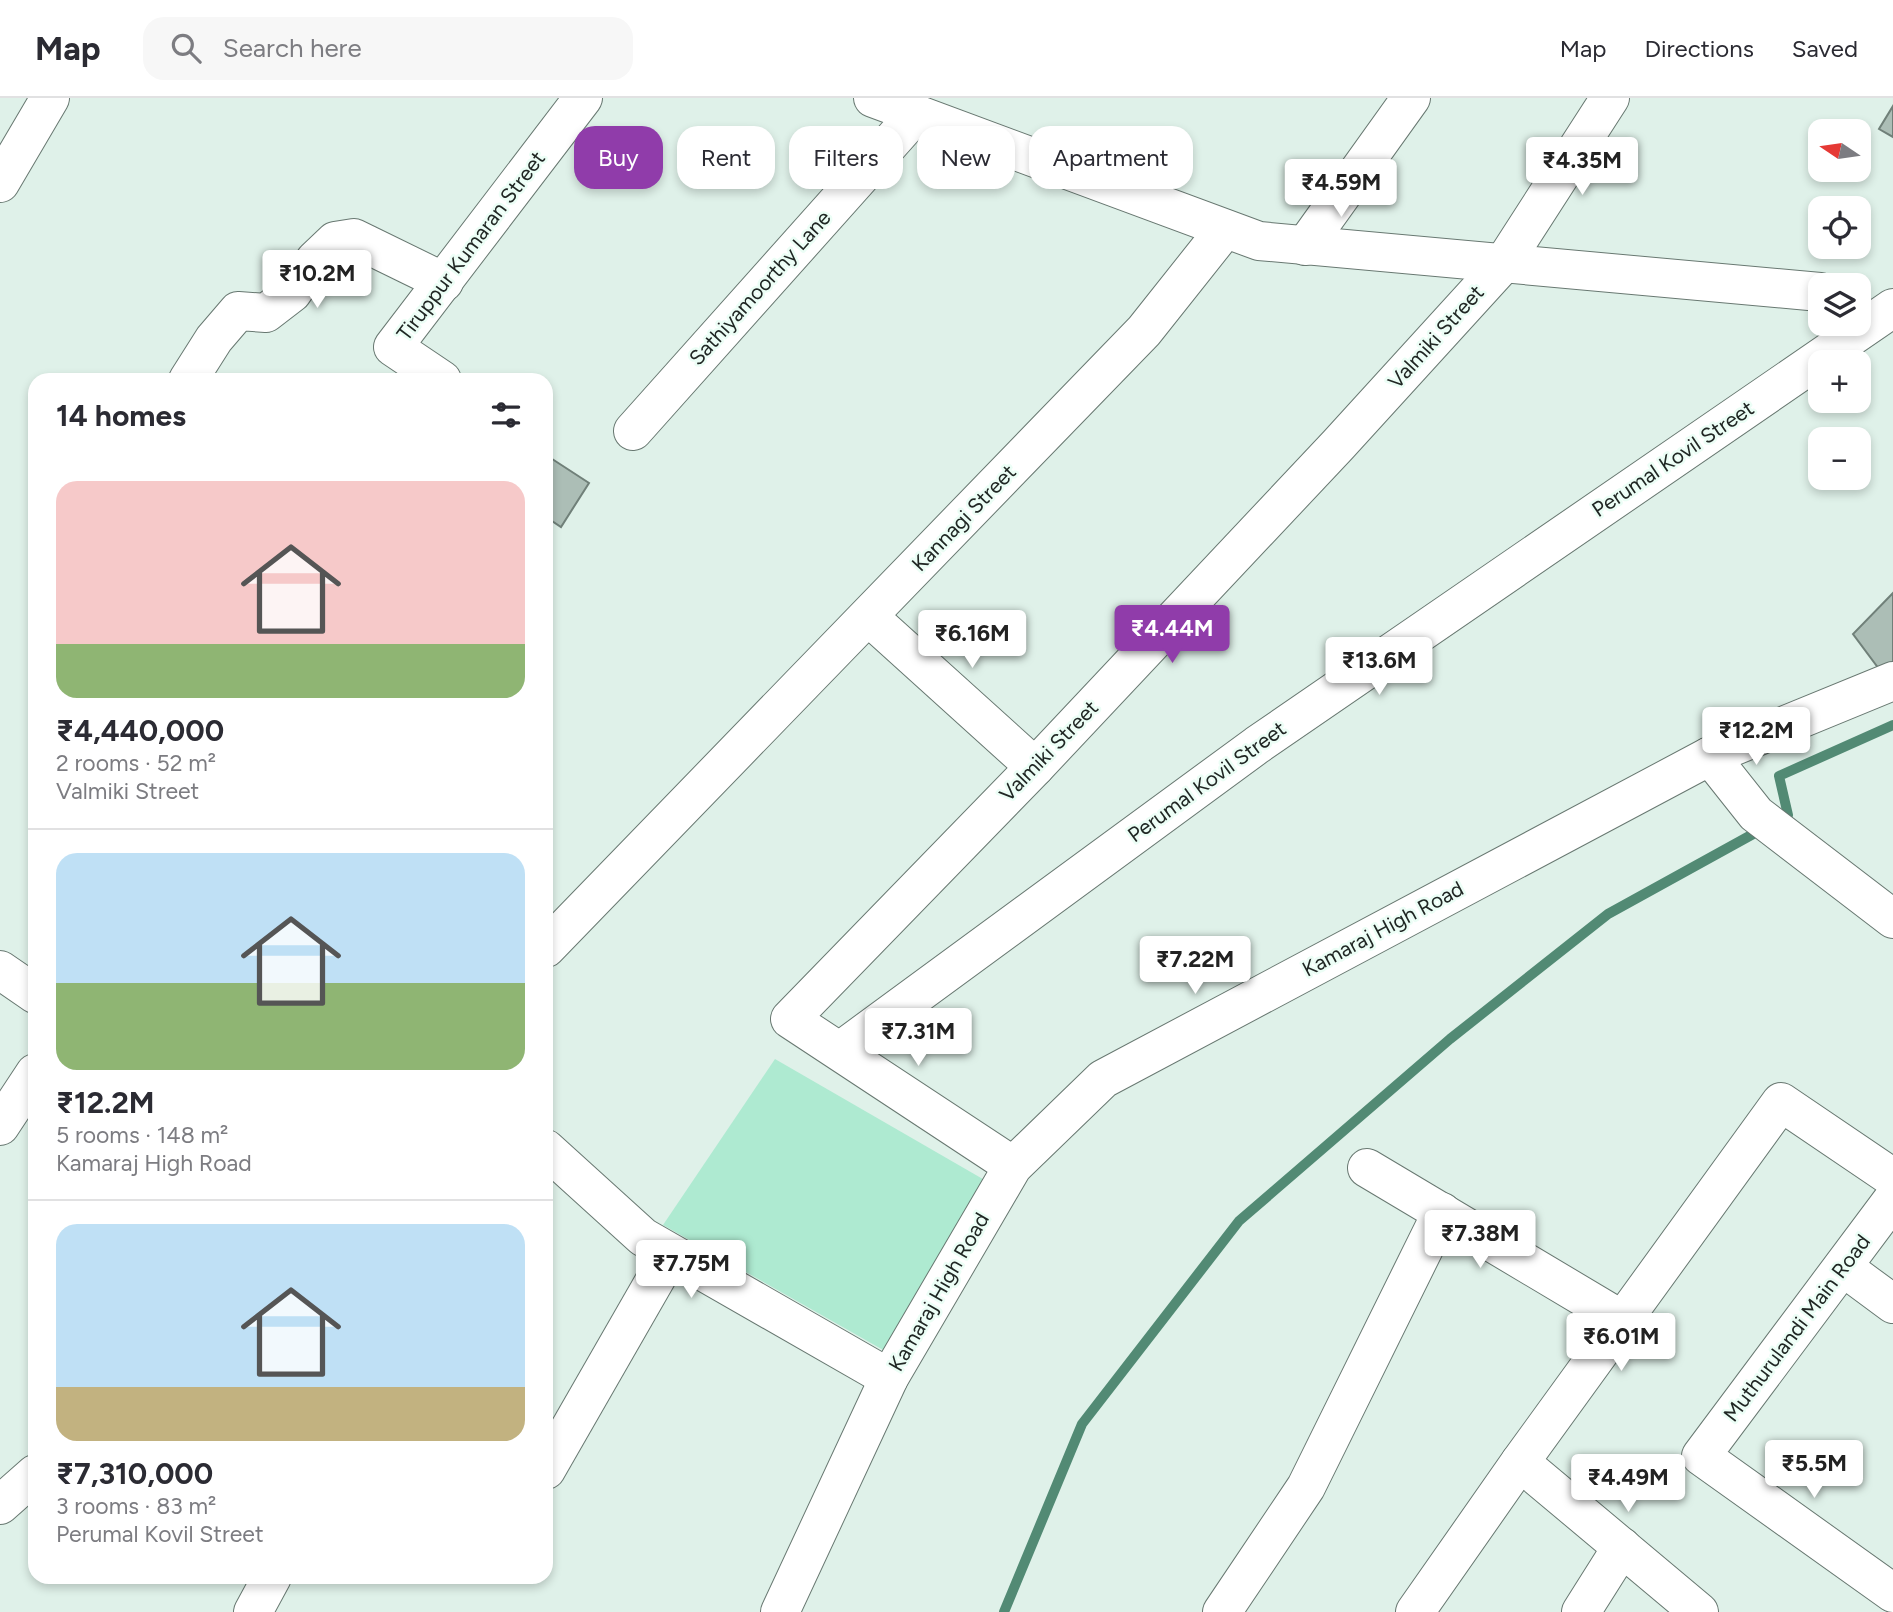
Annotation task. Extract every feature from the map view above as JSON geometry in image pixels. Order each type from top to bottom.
[{"type":"street","points":[[0,183],[50,98]]},
{"type":"street","name":"Tiruppur Kumaran Street","points":[[432,373],[393,347],[583,98]]},
{"type":"street","points":[[873,98],[1259,241],[1808,291]]},
{"type":"street","points":[[1306,246],[1410,98]]},
{"type":"street","name":"Valmiki Street","points":[[839,1051],[790,1019],[1035,767],[1338,445],[1503,264],[1610,98]]},
{"type":"street","name":"Sathiyamoorthy Lane","points":[[633,432],[916,114]]},
{"type":"street","name":"Kannagi Street","points":[[553,941],[1144,331],[1225,229]]},
{"type":"street","points":[[192,373],[214,339],[238,311],[266,313],[292,293],[314,260],[335,241],[354,238],[444,282]]},
{"type":"street","points":[[1871,297],[1893,299]]},
{"type":"street","name":"Perumal Kovil Street","points":[[839,1051],[1257,744],[1893,308]]},
{"type":"street","points":[[869,617],[1035,767]]},
{"type":"street","name":"Kamaraj High Road","points":[[780,1612],[889,1377],[1013,1166],[1103,1079],[1710,756],[1893,681]]},
{"type":"street","points":[[1710,756],[1770,825],[1893,919]]},
{"type":"street","points":[[0,970],[28,989]]},
{"type":"street","points":[[839,1051],[1013,1166]]},
{"type":"street","points":[[0,1126],[28,1084]]},
{"type":"street","points":[[1415,1612],[1520,1462],[1781,1102],[1893,1178]]},
{"type":"street","points":[[553,1155],[643,1237],[889,1377]]},
{"type":"street","points":[[1367,1168],[1622,1320]]},
{"type":"street","name":"Muthurulandi Main Road","points":[[1893,1199],[1701,1456],[1893,1593]]},
{"type":"street","points":[[1222,1612],[1306,1486],[1442,1212]]},
{"type":"street","points":[[553,1458],[670,1254]]},
{"type":"street","points":[[1843,1267],[1893,1304]]},
{"type":"street","points":[[1520,1462],[1699,1612]]},
{"type":"street","points":[[0,1505],[28,1480]]},
{"type":"street","points":[[1581,1612],[1622,1547]]},
{"type":"street","points":[[253,1612],[268,1584]]},
{"type":"green space","points":[[775,1059],[988,1182],[892,1355],[663,1225]]},
{"type":"building","points":[[1893,106],[1893,137],[1879,129]]},
{"type":"building","points":[[553,460],[589,483],[561,527],[553,522]]},
{"type":"building","points":[[1893,593],[1893,668],[1882,673],[1853,634]]},
{"type":"waterway","points":[[1779,820],[1788,815],[1779,776],[1893,725]]},
{"type":"waterway","points":[[1004,1612],[1082,1424],[1239,1221],[1450,1039],[1608,914],[1764,828]]}]
